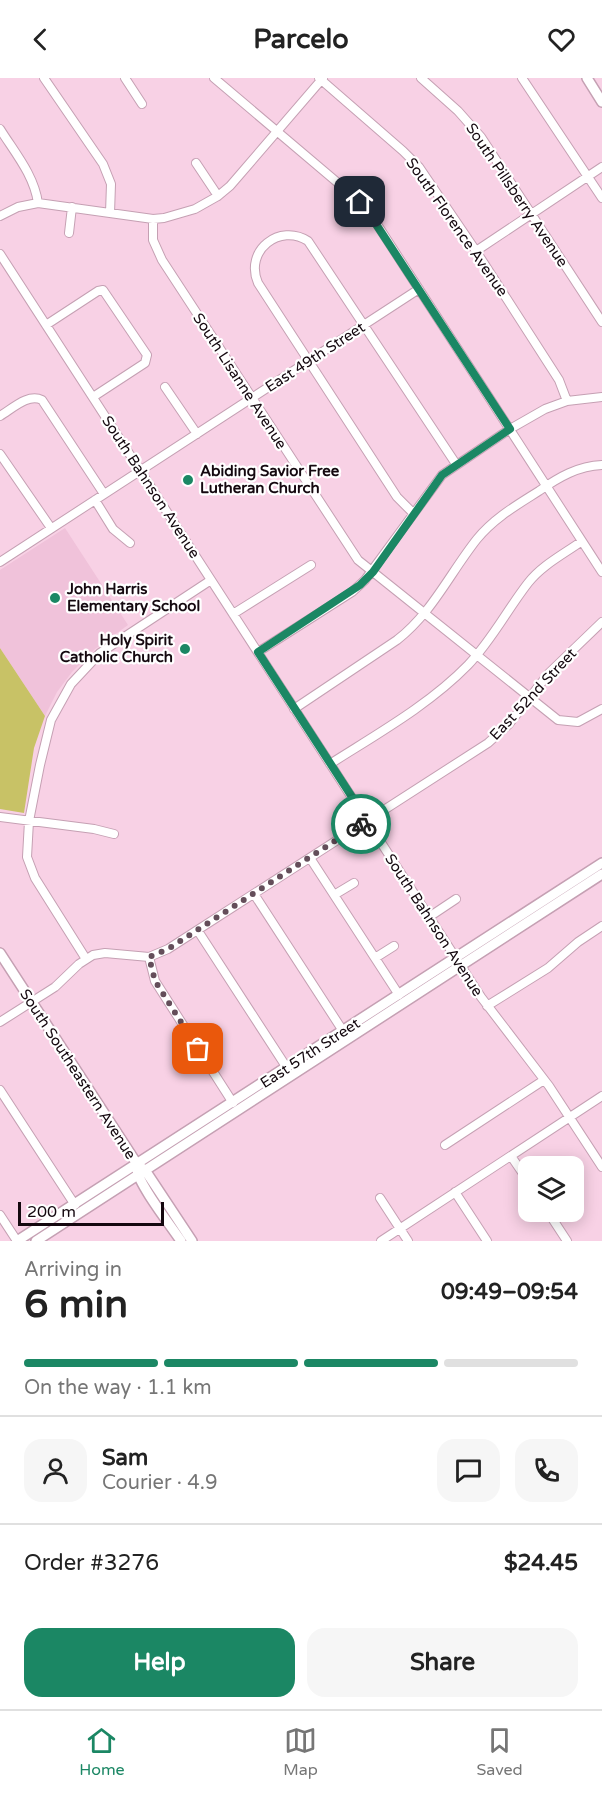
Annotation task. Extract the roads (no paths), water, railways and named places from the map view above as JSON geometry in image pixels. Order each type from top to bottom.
[{"type":"main road","points":[[587,78],[602,102]]},
{"type":"main road","name":"East 57th Street","points":[[36,1241],[140,1170],[458,962],[602,863]]},
{"type":"main road","name":"East 57th Street","points":[[17,1241],[75,1205],[140,1170],[233,1103],[399,995],[458,962],[602,874]]},
{"type":"main road","name":"South Southeastern Avenue","points":[[0,953],[140,1170],[181,1241]]},
{"type":"main road","name":"South Southeastern Avenue","points":[[140,1170],[192,1241]]},
{"type":"street","points":[[44,78],[103,164],[111,184],[110,213]]},
{"type":"street","points":[[125,78],[142,104]]},
{"type":"street","points":[[214,78],[360,202],[602,572]]},
{"type":"street","name":"South Pillsberry Avenue","points":[[421,78],[458,111],[481,137],[602,322]]},
{"type":"street","points":[[522,78],[602,198]]},
{"type":"street","points":[[0,216],[18,207],[38,203],[153,219],[180,214],[218,196],[246,169],[321,79]]},
{"type":"street","name":"South Florence Avenue","points":[[321,79],[419,167],[559,380],[567,401]]},
{"type":"street","points":[[0,129],[30,177],[36,190],[38,203]]},
{"type":"street","points":[[195,163],[218,196]]},
{"type":"street","points":[[476,251],[602,167]]},
{"type":"street","points":[[69,233],[72,207]]},
{"type":"street","name":"South Lisanne Avenue","points":[[153,219],[153,240],[156,250],[353,554],[558,720],[578,722],[602,709]]},
{"type":"street","points":[[413,513],[397,497],[263,291],[254,274],[253,266],[259,250],[288,234],[308,241],[456,464]]},
{"type":"street","name":"South Bahnson Avenue","points":[[0,254],[487,1006],[544,1080],[602,1167]]},
{"type":"street","name":"East 49th Street","points":[[0,562],[419,289]]},
{"type":"street","points":[[46,325],[103,290],[147,355],[145,363],[93,397]]},
{"type":"street","points":[[165,387],[197,434]]},
{"type":"street","points":[[258,652],[352,592],[373,572],[442,475],[456,464],[545,409],[567,401],[602,397]]},
{"type":"street","points":[[0,416],[27,399],[42,400],[104,494]]},
{"type":"street","points":[[0,454],[51,528]]},
{"type":"street","points":[[294,709],[397,640],[425,614],[477,540],[500,517],[546,486],[580,468],[602,465]]},
{"type":"street","points":[[95,500],[113,529],[130,543]]},
{"type":"street","points":[[330,764],[432,696],[462,670],[476,655],[528,583],[582,541]]},
{"type":"street","points":[[233,614],[311,565]]},
{"type":"street","points":[[86,959],[32,872],[27,852],[29,821],[46,735],[58,704],[71,684],[99,653],[211,580]]},
{"type":"street","name":"East 52nd Street","points":[[149,957],[168,949],[198,931],[488,743],[509,724],[549,673],[602,622]]},
{"type":"street","points":[[0,817],[114,834]]},
{"type":"street","points":[[310,858],[399,995]]},
{"type":"street","points":[[334,895],[354,883]]},
{"type":"street","points":[[254,894],[344,1031]]},
{"type":"street","points":[[429,917],[456,899]]},
{"type":"street","points":[[487,1006],[548,968],[578,942],[602,926]]},
{"type":"street","points":[[198,931],[287,1068]]},
{"type":"street","points":[[375,958],[394,946]]},
{"type":"street","points":[[0,1022],[64,979],[86,959],[105,953],[149,957],[155,981],[233,1103]]},
{"type":"street","points":[[445,1145],[544,1080]]},
{"type":"street","points":[[0,1090],[75,1205]]},
{"type":"street","points":[[381,1241],[602,1096]]},
{"type":"street","points":[[511,1156],[518,1166]]},
{"type":"street","points":[[455,1192],[487,1241]]},
{"type":"street","points":[[380,1198],[408,1241]]},
{"type":"street","points":[[0,1215],[17,1241]]},
{"type":"street","points":[[555,1222],[567,1241]]},
{"type":"place","name":"Abiding Savior Free Lutheran Church","points":[[188,480]]},
{"type":"place","name":"John Harris Elementary School","points":[[55,598]]},
{"type":"place","name":"Holy Spirit Catholic Church","points":[[185,649]]}]
